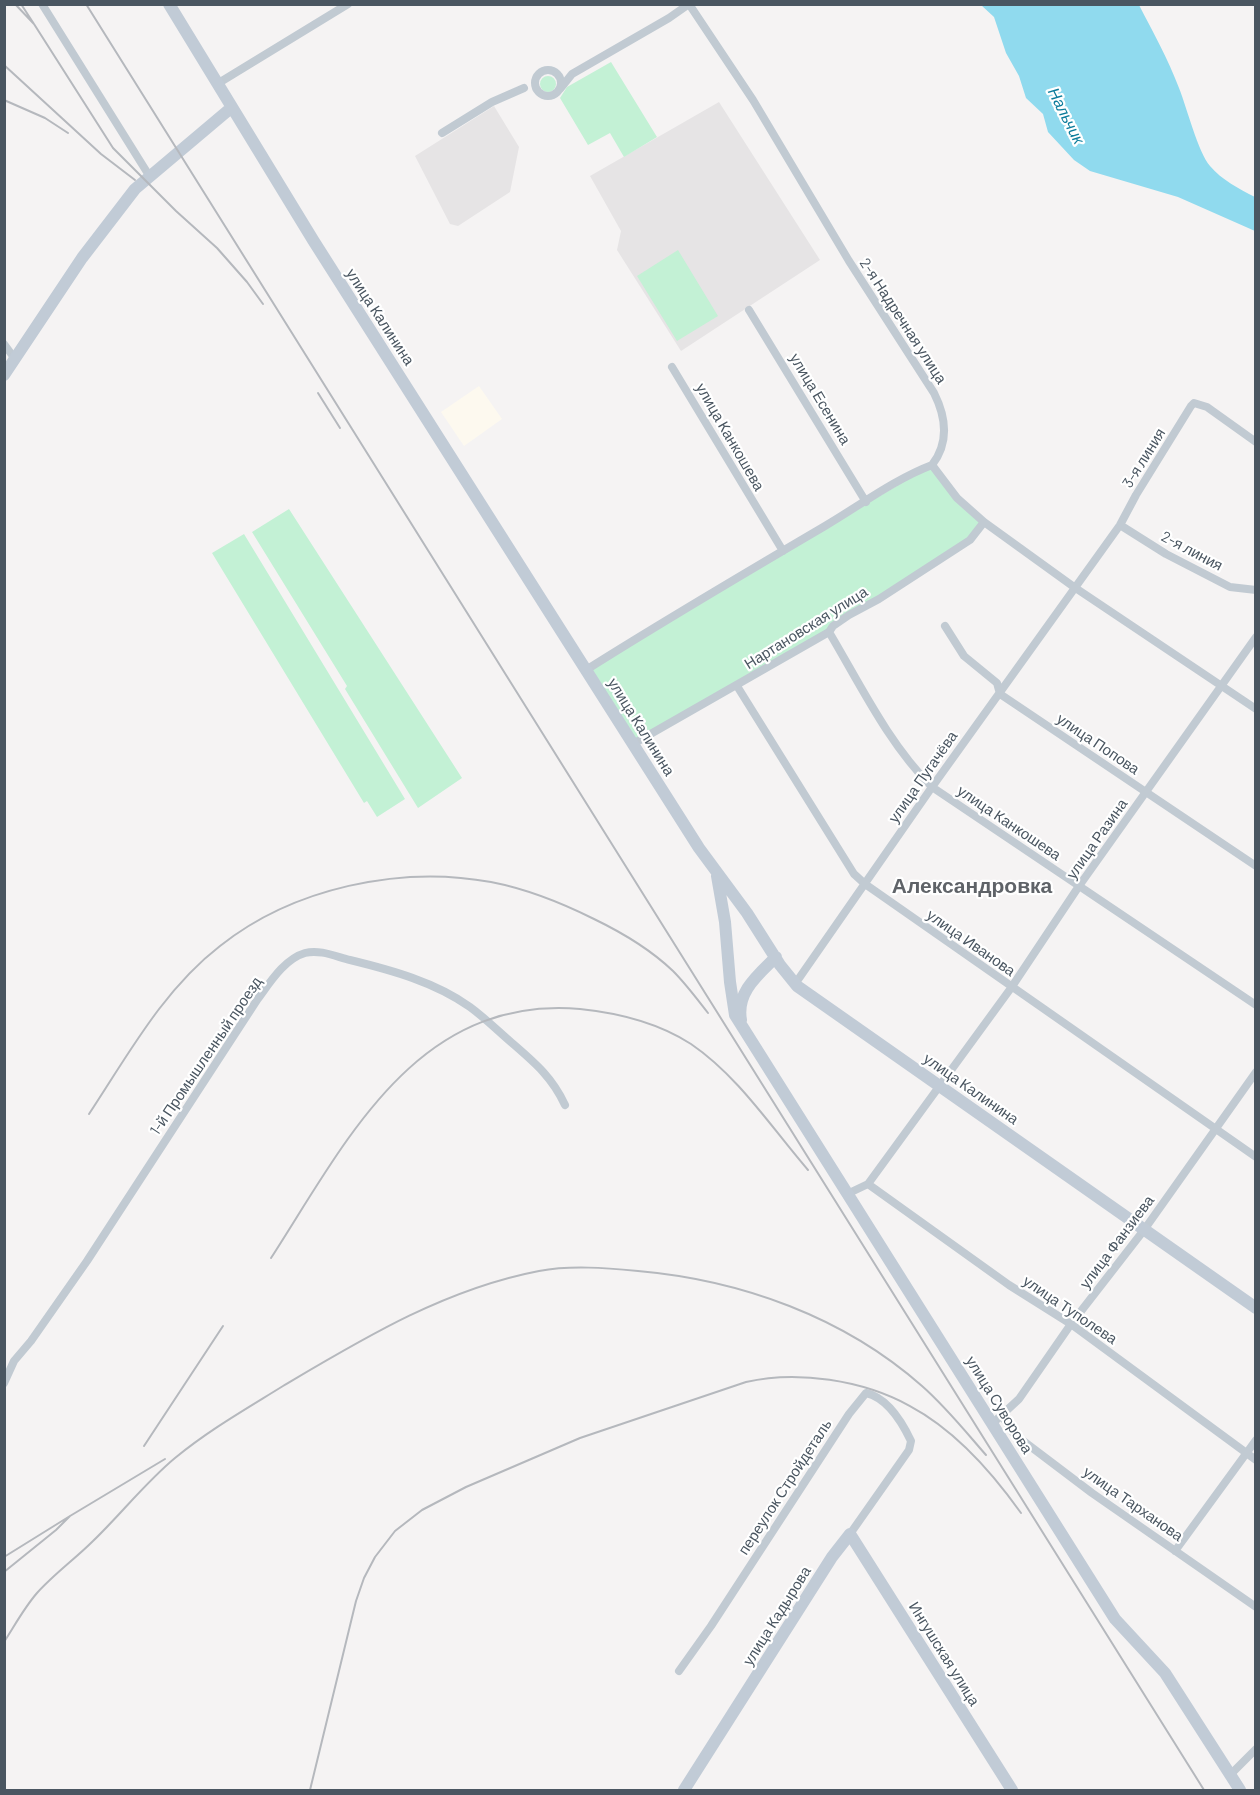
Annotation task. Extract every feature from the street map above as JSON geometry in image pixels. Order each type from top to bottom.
[{"type":"main road","name":"улица Калинина","points":[[169,4],[318,248],[699,848],[795,984],[1256,1308]]},
{"type":"main road","points":[[4,375],[109,220],[135,189],[231,108]]},
{"type":"main road","name":"улица Суворова","points":[[716,872],[725,922],[733,1008],[742,1028],[847,1194],[997,1420],[1116,1619],[1165,1673],[1240,1791]]},
{"type":"main road","points":[[742,1028],[740,1015],[745,992],[751,982],[776,957]]},
{"type":"main road","name":"улица Кадырова","points":[[684,1791],[813,1587],[850,1534]]},
{"type":"main road","name":"Ингушская улица","points":[[850,1534],[1012,1791]]},
{"type":"street","points":[[42,4],[150,177]]},
{"type":"street","points":[[217,84],[348,4]]},
{"type":"street","points":[[524,88],[548,96],[555,94],[572,74],[656,26],[689,4]]},
{"type":"street","name":"2-я Надречная улица","points":[[689,4],[753,100],[849,261],[934,393],[942,413],[944,435],[939,456],[932,465]]},
{"type":"street","points":[[442,133],[492,102],[524,88],[541,73],[548,70],[558,75],[572,74]]},
{"type":"street","points":[[558,75],[561,82],[560,89]]},
{"type":"street","points":[[537,78],[538,92]]},
{"type":"street","name":"улица Есенина","points":[[749,310],[866,502]]},
{"type":"street","points":[[4,344],[15,359]]},
{"type":"street","name":"улица Канкошева","points":[[672,367],[783,551]]},
{"type":"street","name":"3-я линия","points":[[1074,587],[1120,525],[1136,495],[1194,403],[1208,407],[1256,442]]},
{"type":"street","points":[[586,670],[700,599],[916,471],[932,465],[957,498],[984,522],[1074,587],[1256,709]]},
{"type":"street","name":"Нартановская улица","points":[[633,744],[829,632],[833,626],[849,615],[879,599],[970,540],[984,522]]},
{"type":"street","name":"2-я линия","points":[[1120,525],[1166,554],[1230,586],[1256,590]]},
{"type":"street","name":"улица Пугачёва","points":[[795,984],[1074,587]]},
{"type":"street","name":"улица Попова","points":[[945,626],[964,656],[997,684],[1000,694],[1256,866]]},
{"type":"street","name":"улица Канкошева","points":[[829,632],[889,732],[918,773],[932,787],[1256,1005]]},
{"type":"street","name":"улица Разина","points":[[868,1185],[1011,988],[1080,886],[1256,637]]},
{"type":"street","name":"улица Иванова","points":[[737,686],[854,874],[865,884],[1256,1157]]},
{"type":"street","name":"1-й Промышленный проезд","points":[[4,1383],[14,1361],[31,1341],[87,1261],[257,1000],[281,970],[302,954],[319,952],[387,969],[422,982],[460,1001],[546,1073],[558,1089],[565,1105]]},
{"type":"street","name":"улица Фанзиева","points":[[997,1420],[1019,1399],[1071,1324],[1144,1230],[1256,1072]]},
{"type":"street","points":[[847,1194],[868,1185]]},
{"type":"street","name":"улица Туполева","points":[[868,1185],[1010,1285],[1071,1324],[1256,1460]]},
{"type":"street","name":"переулок Стройдеталь","points":[[679,1671],[711,1626],[849,1414],[866,1393],[887,1405],[905,1429],[911,1441],[909,1450],[901,1460]]},
{"type":"street","name":"улица Тарханова","points":[[997,1420],[1092,1493],[1256,1607]]},
{"type":"street","points":[[1175,1551],[1256,1440]]},
{"type":"street","name":"улица Кадырова","points":[[850,1534],[901,1460]]},
{"type":"street","points":[[1230,1774],[1256,1749]]},
{"type":"shaded area","points":[[719,102],[820,260],[681,351],[617,250],[621,231],[590,176]]},
{"type":"shaded area","points":[[494,106],[519,147],[510,192],[458,226],[450,224],[415,156]]},
{"type":"shaded area","points":[[479,386],[502,419],[464,446],[441,412]]},
{"type":"green space","points":[[611,62],[657,137],[624,157],[610,133],[588,145],[560,98],[567,87]]},
{"type":"green space","points":[[545,76],[551,76],[556,84],[554,90],[545,92],[540,87],[540,81]]},
{"type":"green space","points":[[678,250],[718,316],[677,341],[637,276]]},
{"type":"green space","points":[[932,465],[984,522],[970,540],[833,626],[633,744],[586,670]]},
{"type":"green space","points":[[289,509],[462,778],[418,808],[345,689],[347,686],[252,532]]},
{"type":"green space","points":[[244,534],[405,799],[377,817],[367,801],[364,803],[212,553]]},
{"type":"water","name":"Нальчик","points":[[981,5],[1139,5],[1175,77],[1197,140],[1210,166],[1225,180],[1255,197],[1255,231],[1178,197],[1090,171],[1074,160],[1048,132],[1043,114],[1026,98],[1019,76],[1006,53],[994,17]]},
{"type":"railway","points":[[15,4],[34,24],[21,4]]},
{"type":"railway","points":[[86,4],[1204,1790]]},
{"type":"railway","points":[[34,24],[113,148],[217,248],[263,304]]},
{"type":"railway","points":[[4,65],[101,154],[135,180]]},
{"type":"railway","points":[[4,100],[45,118],[68,133]]},
{"type":"railway","points":[[318,393],[340,428]]},
{"type":"railway","points":[[89,1114],[164,1003],[200,963],[220,946],[249,926],[280,909],[314,896],[385,879],[456,877],[518,888],[557,902],[605,924],[646,949],[673,971],[708,1013]]},
{"type":"railway","points":[[271,1258],[358,1125],[392,1085],[430,1051],[473,1026],[523,1011],[580,1009],[609,1013],[651,1024],[678,1036],[724,1071],[808,1170]]},
{"type":"railway","points":[[4,1642],[37,1593],[93,1541],[164,1467],[201,1438],[313,1368],[406,1317],[471,1290],[539,1271],[588,1268],[677,1276],[753,1293],[789,1306],[859,1340],[892,1362],[939,1402],[986,1455]]},
{"type":"railway","points":[[144,1446],[223,1326]]},
{"type":"railway","points":[[310,1790],[356,1601],[375,1557],[395,1531],[422,1510],[466,1487],[580,1438],[746,1382],[787,1377],[830,1380],[892,1397],[942,1427],[985,1467],[1021,1513]]},
{"type":"railway","points":[[70,1516],[165,1459]]},
{"type":"railway","points":[[4,1557],[70,1516],[4,1572]]},
{"type":"district","name":"Александровка","points":[[972,886]]}]
